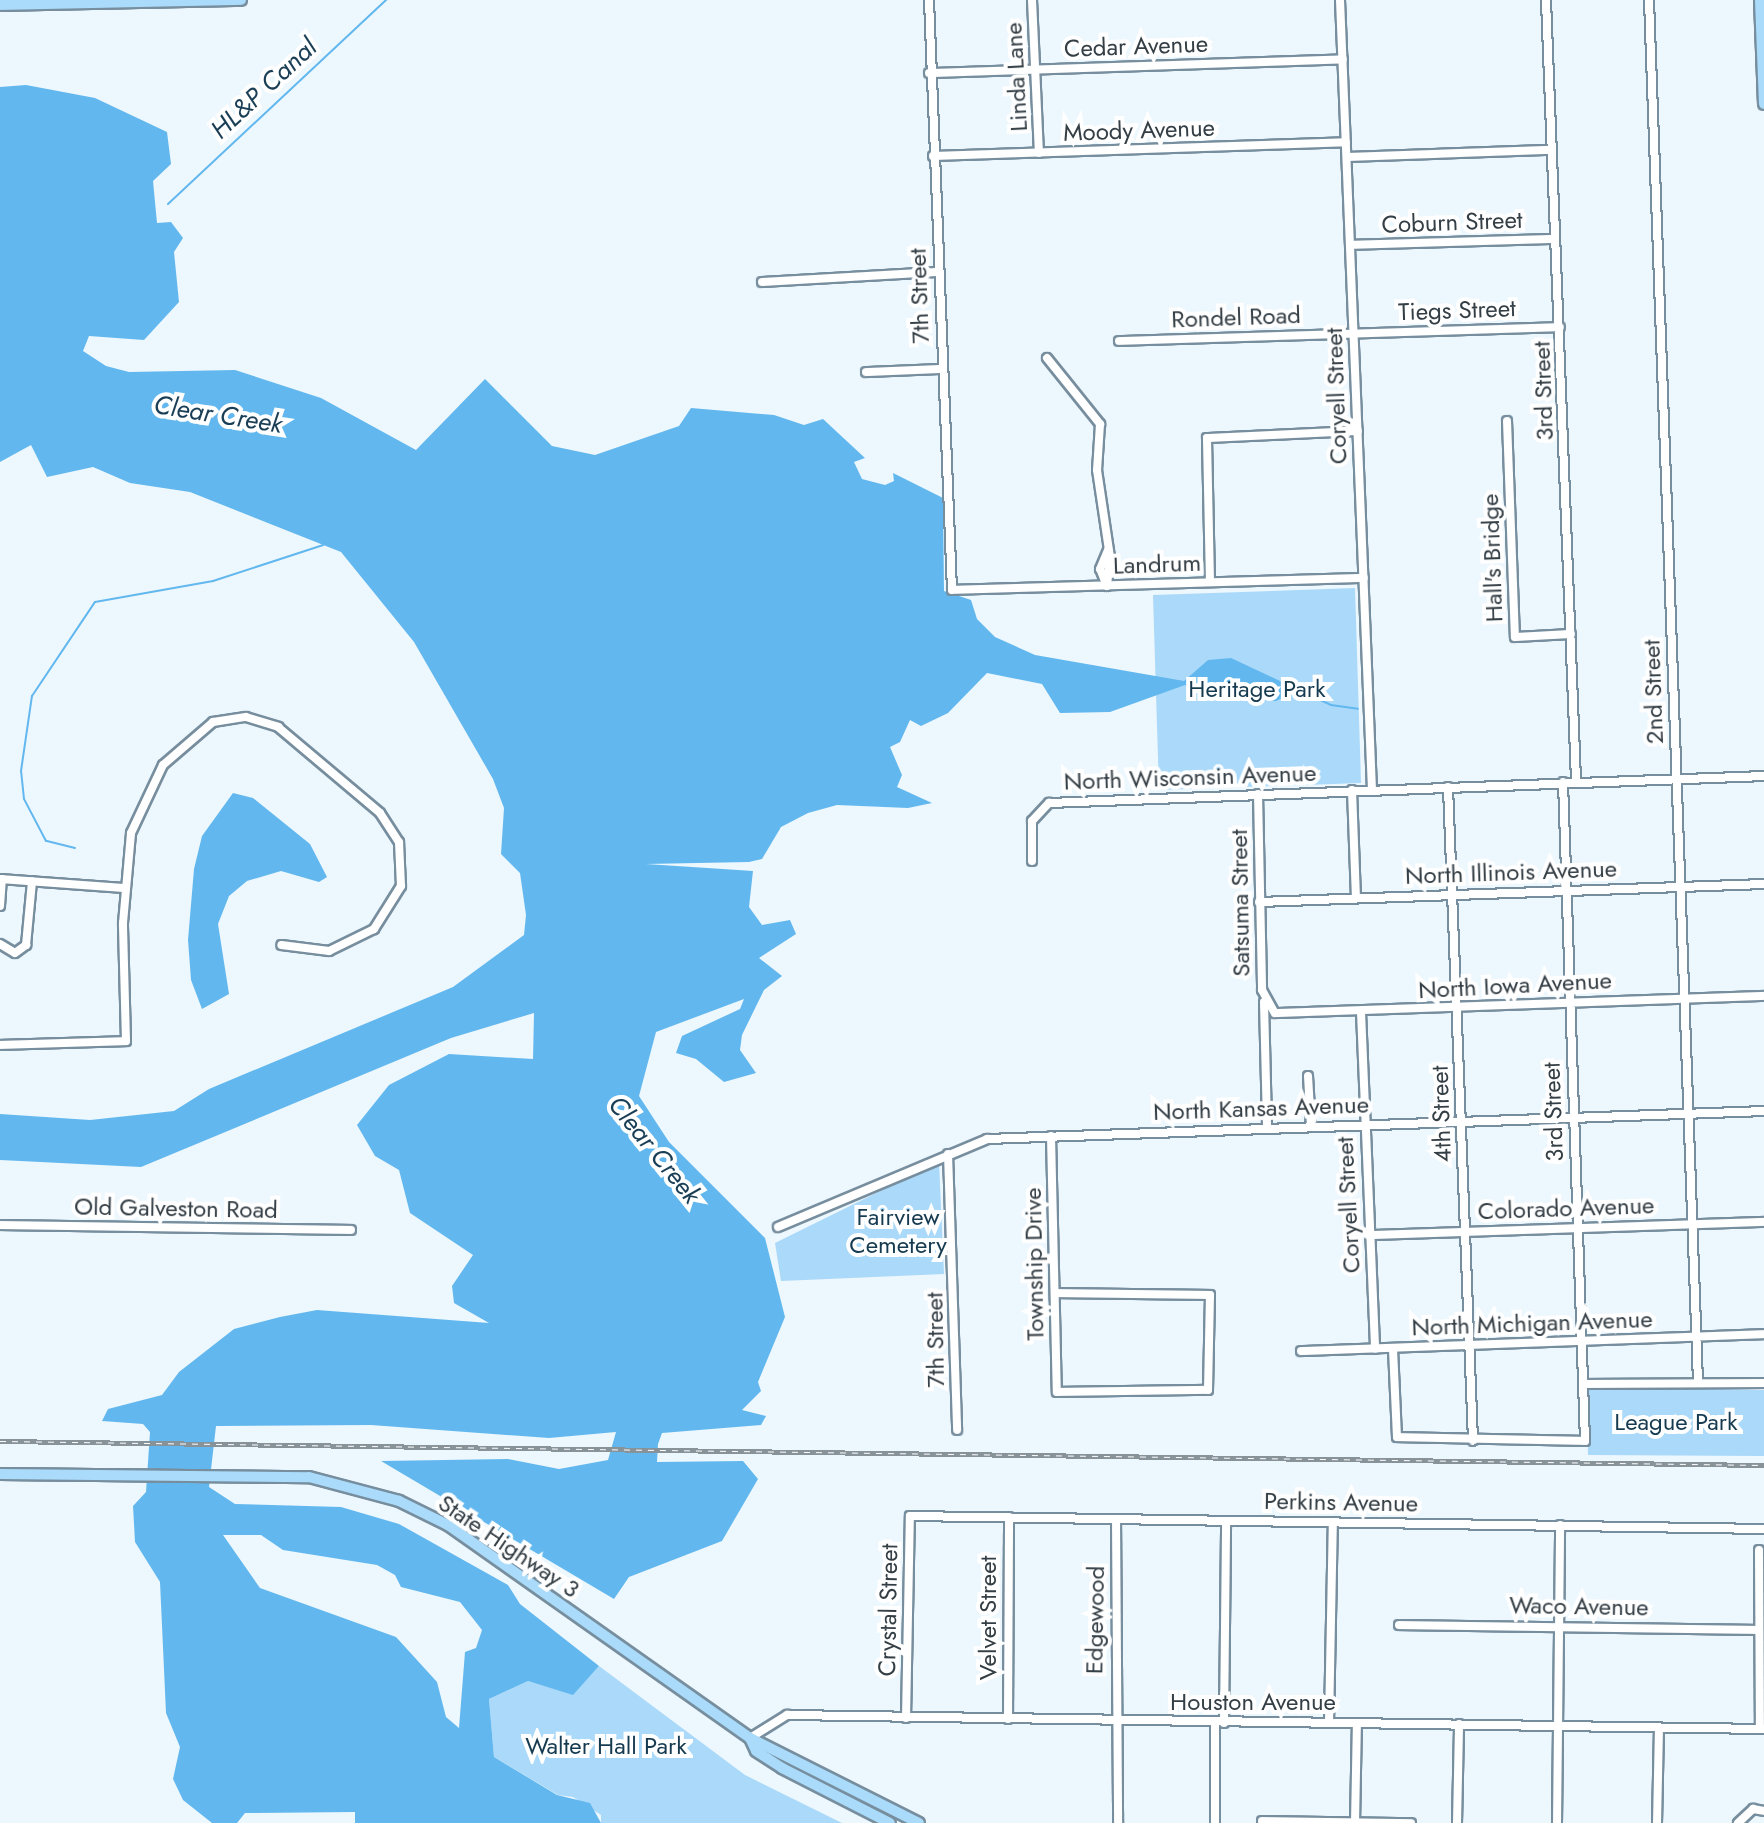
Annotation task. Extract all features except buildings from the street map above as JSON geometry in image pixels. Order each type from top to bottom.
[{"type":"main road","points":[[0,5],[241,0]]},
{"type":"main road","points":[[1760,0],[1764,104]]},
{"type":"main road","name":"State Highway 3","points":[[0,1474],[309,1477],[399,1501],[448,1525],[750,1738],[919,1823]]},
{"type":"main road","name":"State Highway 3","points":[[750,1738],[756,1751],[782,1768],[890,1823]]},
{"type":"street","name":"7th Street","points":[[929,0],[929,73],[952,590]]},
{"type":"street","name":"Linda Lane","points":[[1032,0],[1039,153]]},
{"type":"street","name":"Coryell Street","points":[[1340,0],[1372,789]]},
{"type":"street","name":"3rd Street","points":[[1546,0],[1576,781]]},
{"type":"street","name":"2nd Street","points":[[1649,0],[1698,1383]]},
{"type":"street","name":"Cedar Avenue","points":[[929,73],[1343,59]]},
{"type":"street","name":"Moody Avenue","points":[[933,156],[1346,142]]},
{"type":"street","points":[[1347,157],[1552,150]]},
{"type":"street","name":"Coburn Street","points":[[1350,245],[1555,239]]},
{"type":"street","points":[[762,282],[937,272]]},
{"type":"street","name":"Tiegs Street","points":[[1354,333],[1560,327]]},
{"type":"street","name":"Rondel Road","points":[[1119,341],[1354,333]]},
{"type":"street","points":[[1047,358],[1100,424],[1097,470],[1109,549],[1100,569],[1107,586]]},
{"type":"street","points":[[866,372],[942,369]]},
{"type":"street","name":"Hall's Bridge","points":[[1507,421],[1515,637],[1571,634]]},
{"type":"street","points":[[1210,582],[1207,438],[1358,431]]},
{"type":"street","name":"Landrum","points":[[952,590],[1364,578]]},
{"type":"street","points":[[0,1045],[126,1041],[124,888],[131,833],[163,765],[213,722],[266,721],[380,813],[403,856],[394,904],[374,929],[329,951],[281,945]]},
{"type":"street","points":[[1372,789],[1764,776]]},
{"type":"street","name":"3rd Street","points":[[1473,1441],[1585,1441],[1563,782]]},
{"type":"street","name":"4th Street","points":[[1448,787],[1473,1441]]},
{"type":"street","name":"North Wisconsin Avenue","points":[[1032,861],[1032,821],[1049,803],[1372,789]]},
{"type":"street","points":[[1352,790],[1356,898]]},
{"type":"street","name":"Satsuma Street","points":[[1258,794],[1259,902],[1267,1006],[1267,1128]]},
{"type":"street","points":[[0,906],[1,879],[124,888]]},
{"type":"street","points":[[0,944],[15,953],[26,945],[32,881]]},
{"type":"street","name":"North Illinois Avenue","points":[[1259,902],[1764,884]]},
{"type":"street","name":"North Iowa Avenue","points":[[1267,1006],[1361,1012],[1764,996]]},
{"type":"street","name":"Coryell Street","points":[[1361,1012],[1375,1349]]},
{"type":"street","points":[[1308,1076],[1311,1126]]},
{"type":"street","name":"North Kansas Avenue","points":[[778,1227],[987,1139],[1461,1119],[1764,1111]]},
{"type":"street","name":"Township Drive","points":[[1051,1136],[1057,1392],[1208,1390],[1210,1295],[1055,1293]]},
{"type":"street","name":"7th Street","points":[[948,1154],[957,1430]]},
{"type":"street","name":"Colorado Avenue","points":[[1370,1235],[1764,1222]]},
{"type":"street","name":"Old Galveston Road","points":[[0,1225],[351,1230]]},
{"type":"street","name":"North Michigan Avenue","points":[[1301,1351],[1764,1334]]},
{"type":"street","points":[[1393,1349],[1397,1437],[1473,1441]]},
{"type":"street","points":[[1584,1384],[1764,1383]]},
{"type":"street","name":"Perkins Avenue","points":[[923,1515],[1761,1529]]},
{"type":"street","name":"Crystal Street","points":[[906,1718],[908,1535],[910,1516],[923,1515]]},
{"type":"street","name":"Velvet Street","points":[[1008,1719],[1009,1517]]},
{"type":"street","name":"Edgewood","points":[[1116,1519],[1113,1713],[1119,1720],[1118,1823]]},
{"type":"street","points":[[1215,1823],[1226,1521]]},
{"type":"street","points":[[1329,1723],[1333,1522]]},
{"type":"street","points":[[1557,1823],[1560,1525]]},
{"type":"street","points":[[1759,1550],[1762,1728]]},
{"type":"street","name":"Waco Avenue","points":[[1399,1625],[1559,1624],[1758,1630]]},
{"type":"street","name":"Houston Avenue","points":[[750,1738],[763,1725],[787,1715],[1762,1728]]},
{"type":"street","points":[[1355,1823],[1357,1723]]},
{"type":"street","points":[[1457,1823],[1459,1724]]},
{"type":"street","points":[[1657,1823],[1659,1729]]},
{"type":"street","points":[[1738,1823],[1753,1809],[1764,1811]]},
{"type":"street","points":[[1262,1821],[1411,1823]]},
{"type":"green space","name":"Heritage Park","points":[[1355,588],[1361,783],[1159,790],[1153,595]]},
{"type":"green space","name":"Fairview Cemetery","points":[[939,1162],[944,1274],[781,1281],[775,1243]]},
{"type":"green space","name":"League Park","points":[[1587,1387],[1764,1390],[1764,1456],[1588,1455]]},
{"type":"green space","name":"Walter Hall Park","points":[[599,1666],[745,1775],[842,1823],[601,1823],[601,1815],[573,1797],[558,1795],[494,1757],[489,1699],[528,1681],[573,1694]]},
{"type":"water","name":"Clear Creek","points":[[26,85],[95,98],[167,132],[171,164],[153,181],[157,223],[171,222],[183,238],[174,252],[179,302],[144,340],[89,336],[83,351],[106,366],[129,372],[235,370],[321,398],[416,450],[485,379],[552,446],[595,455],[679,426],[691,408],[774,415],[804,425],[823,419],[865,458],[854,462],[862,479],[885,485],[894,481],[893,473],[943,498],[944,591],[971,600],[977,619],[995,637],[1035,655],[1184,681],[1208,660],[1231,658],[1299,690],[1276,701],[1214,701],[1185,685],[1110,712],[1060,713],[1042,684],[987,673],[948,713],[921,726],[910,720],[900,742],[890,747],[902,775],[897,787],[932,803],[908,808],[837,805],[808,813],[781,827],[762,859],[749,862],[646,864],[753,871],[749,907],[762,925],[790,920],[796,934],[759,958],[782,976],[764,990],[742,1035],[740,1050],[756,1073],[724,1082],[696,1059],[676,1053],[682,1036],[740,1009],[744,999],[656,1032],[639,1096],[669,1142],[765,1238],[785,1317],[758,1382],[761,1391],[742,1410],[766,1416],[761,1425],[662,1433],[658,1444],[657,1462],[743,1461],[758,1479],[722,1541],[629,1577],[614,1599],[381,1461],[508,1459],[559,1469],[608,1460],[616,1432],[549,1438],[371,1425],[216,1426],[209,1487],[235,1504],[341,1507],[399,1524],[508,1585],[520,1604],[599,1666],[573,1695],[528,1681],[489,1699],[494,1757],[557,1795],[590,1803],[601,1823],[355,1823],[355,1812],[245,1813],[237,1823],[212,1823],[183,1800],[173,1779],[180,1747],[166,1713],[160,1582],[135,1542],[133,1506],[146,1492],[150,1432],[143,1424],[102,1421],[108,1409],[162,1395],[179,1372],[234,1329],[280,1317],[317,1310],[489,1323],[454,1303],[452,1286],[473,1255],[410,1213],[399,1170],[375,1156],[357,1125],[389,1085],[449,1054],[533,1059],[534,1013],[451,1038],[141,1167],[0,1160],[0,1114],[90,1120],[174,1111],[209,1089],[453,987],[524,935],[526,915],[520,873],[501,854],[504,808],[493,779],[414,642],[341,552],[190,492],[130,483],[93,467],[47,477],[31,445],[0,462],[0,87]],"holes":[[[223,1535],[261,1535],[283,1550],[377,1565],[395,1575],[401,1587],[460,1602],[482,1630],[476,1648],[465,1652],[459,1728],[446,1717],[437,1682],[396,1637],[260,1588]]]},
{"type":"water","points":[[233,793],[253,798],[310,844],[327,877],[319,882],[281,871],[247,881],[229,896],[218,924],[229,994],[202,1009],[191,980],[188,940],[194,869],[202,836]]},
{"type":"waterway","name":"HL&P Canal","points":[[168,204],[386,0]]},
{"type":"waterway","points":[[75,848],[46,841],[24,799],[21,771],[32,696],[95,602],[213,581],[323,545]]},
{"type":"waterway","points":[[1299,690],[1331,705],[1358,709]]},
{"type":"railway","points":[[0,1441],[1764,1465]]}]
